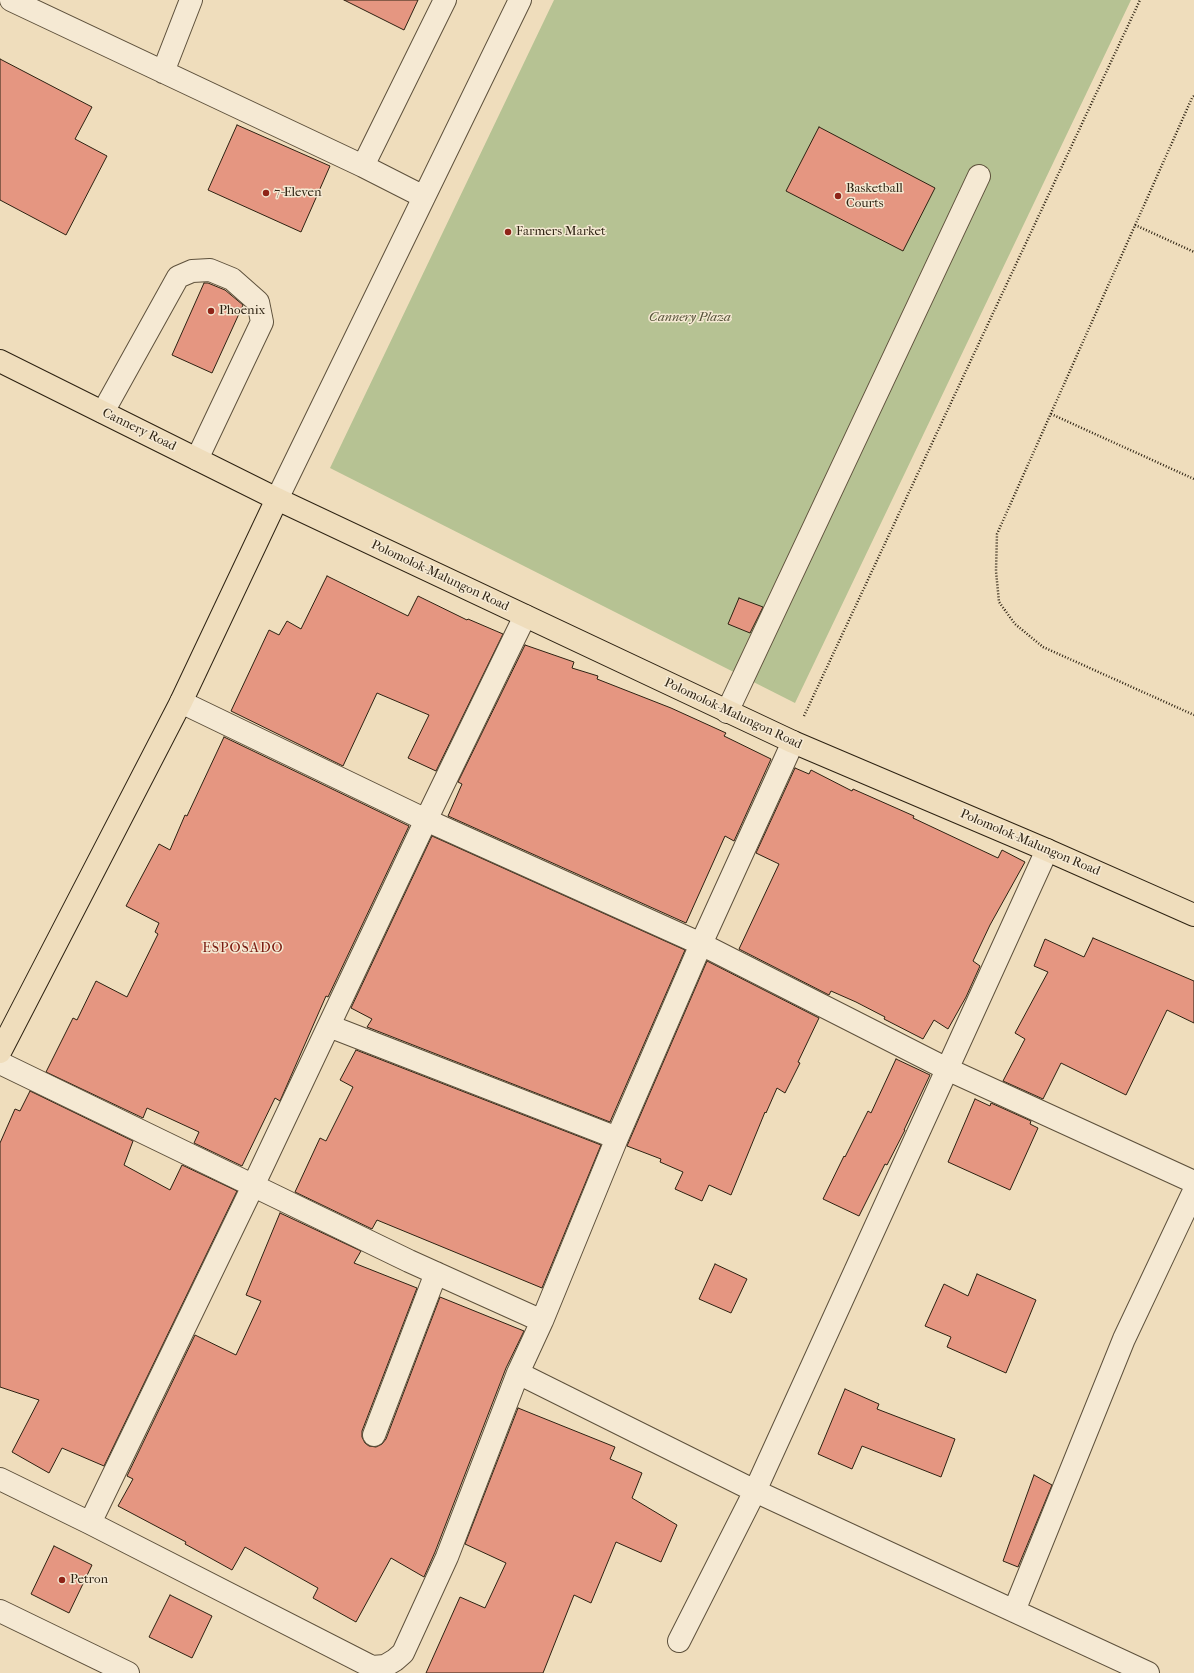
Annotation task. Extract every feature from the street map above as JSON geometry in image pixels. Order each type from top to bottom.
[{"type":"main road","name":"Cannery Road","points":[[0,361],[277,499]]},
{"type":"main road","name":"Polomolok-Malungon Road","points":[[277,499],[793,742],[1047,850],[1194,915]]},
{"type":"main road","points":[[0,1052],[181,702],[277,499]]},
{"type":"street","points":[[11,0],[362,166],[424,197]]},
{"type":"street","points":[[163,72],[191,0]]},
{"type":"street","points":[[362,166],[445,0]]},
{"type":"street","points":[[277,499],[520,0]]},
{"type":"street","points":[[727,712],[979,176]]},
{"type":"street","points":[[102,412],[178,277],[192,271],[210,270],[232,279],[258,302],[262,322],[197,459]]},
{"type":"street","points":[[90,1523],[253,1186],[426,820],[525,616]]},
{"type":"street","points":[[181,702],[426,820],[701,944],[947,1070],[1192,1179],[1124,1339],[1014,1611]]},
{"type":"street","points":[[0,1479],[90,1523],[372,1667],[385,1666],[403,1653],[446,1557],[518,1373],[542,1321],[617,1138],[701,944],[793,742]]},
{"type":"street","points":[[679,1641],[755,1491],[1047,850]]},
{"type":"street","points":[[329,1026],[617,1138]]},
{"type":"street","points":[[0,1063],[253,1186],[436,1273],[542,1321]]},
{"type":"street","points":[[374,1435],[436,1273]]},
{"type":"street","points":[[518,1373],[755,1491],[1148,1673]]},
{"type":"street","points":[[0,1611],[128,1673]]},
{"type":"path","points":[[793,742],[810,702],[1140,0]]},
{"type":"path","points":[[1194,96],[997,534],[996,571],[999,602],[1015,624],[1043,647],[1194,715]]},
{"type":"path","points":[[1135,225],[1194,252]]},
{"type":"path","points":[[1051,414],[1194,479]]},
{"type":"green space","name":"Cannery Plaza","points":[[554,0],[1131,0],[795,703],[330,468]]},
{"type":"building","points":[[344,0],[418,0],[404,30]]},
{"type":"building","points":[[0,59],[92,107],[75,139],[107,156],[66,235],[0,200]]},
{"type":"building","points":[[237,125],[330,166],[301,232],[208,190]]},
{"type":"building","points":[[819,127],[935,188],[903,251],[786,191]]},
{"type":"building","points":[[204,283],[208,283],[225,290],[243,305],[212,373],[172,355]]},
{"type":"building","points":[[327,576],[408,616],[418,596],[467,620],[468,619],[503,634],[436,771],[408,758],[429,715],[377,693],[343,766],[231,711],[269,630],[279,635],[287,621],[301,629]]},
{"type":"building","points":[[739,598],[763,607],[750,633],[728,624]]},
{"type":"building","points":[[525,645],[574,662],[572,668],[598,676],[597,679],[671,708],[726,733],[724,736],[771,759],[734,841],[725,836],[686,923],[448,816],[462,784],[458,782]]},
{"type":"building","points":[[224,737],[409,826],[328,997],[326,996],[280,1101],[275,1098],[242,1166],[194,1143],[199,1132],[147,1108],[143,1118],[46,1072],[73,1018],[77,1020],[96,981],[127,997],[158,934],[155,932],[159,923],[126,906],[159,844],[170,850],[185,815],[187,816]]},
{"type":"building","points":[[795,768],[809,774],[811,770],[852,791],[853,789],[914,816],[913,818],[998,858],[1002,850],[1025,862],[990,925],[973,961],[980,966],[966,997],[948,1029],[934,1020],[923,1039],[884,1019],[885,1017],[856,1002],[831,991],[829,995],[739,949],[779,864],[756,853]]},
{"type":"building","points":[[432,836],[685,950],[610,1122],[367,1027],[372,1019],[351,1008]]},
{"type":"building","points":[[1093,938],[1194,981],[1194,1023],[1167,1010],[1126,1095],[1061,1063],[1043,1099],[1003,1081],[1025,1039],[1015,1033],[1048,972],[1034,966],[1045,939],[1084,957]]},
{"type":"building","points":[[707,961],[819,1018],[798,1062],[800,1063],[785,1093],[777,1088],[766,1113],[765,1112],[731,1195],[709,1185],[702,1201],[675,1189],[683,1172],[660,1162],[661,1159],[627,1146]]},
{"type":"building","points":[[356,1050],[601,1145],[542,1288],[377,1220],[372,1229],[295,1192],[320,1138],[326,1141],[353,1087],[340,1080]]},
{"type":"building","points":[[896,1059],[930,1075],[905,1130],[887,1165],[885,1164],[859,1216],[823,1199],[868,1111],[871,1113]]},
{"type":"building","points":[[30,1091],[133,1141],[124,1165],[170,1190],[182,1165],[237,1191],[104,1466],[62,1448],[49,1473],[12,1452],[39,1400],[0,1387],[0,1143],[15,1109],[20,1111]]},
{"type":"building","points":[[975,1099],[990,1106],[991,1103],[1031,1121],[1030,1124],[1038,1128],[1010,1190],[948,1162]]},
{"type":"building","points":[[280,1213],[361,1251],[354,1263],[417,1288],[362,1431],[362,1437],[365,1443],[369,1446],[376,1447],[382,1444],[386,1439],[440,1297],[524,1331],[506,1368],[424,1577],[391,1558],[356,1622],[313,1598],[318,1588],[245,1547],[232,1570],[185,1544],[186,1542],[118,1506],[133,1479],[127,1476],[195,1335],[236,1355],[261,1301],[246,1295]]},
{"type":"building","points":[[715,1264],[747,1279],[731,1313],[699,1299]]},
{"type":"building","points":[[977,1274],[1036,1300],[1006,1373],[947,1347],[951,1337],[925,1326],[944,1284],[968,1296]]},
{"type":"building","points":[[845,1389],[879,1404],[877,1409],[955,1439],[941,1477],[862,1446],[852,1469],[818,1454]]},
{"type":"building","points":[[518,1408],[615,1447],[610,1459],[642,1473],[632,1498],[677,1525],[661,1562],[616,1542],[591,1603],[574,1595],[543,1673],[426,1673],[460,1597],[485,1608],[506,1563],[465,1544]]},
{"type":"building","points":[[1034,1475],[1052,1485],[1018,1567],[1003,1561]]},
{"type":"building","name":"Petron","points":[[54,1546],[92,1565],[69,1613],[31,1594]]},
{"type":"building","points":[[170,1595],[212,1616],[192,1658],[149,1637]]},
{"type":"place","name":"7-Eleven","points":[[266,193]]},
{"type":"place","name":"Basketball Courts","points":[[838,196]]},
{"type":"place","name":"Farmers Market","points":[[508,232]]},
{"type":"place","name":"Phoenix","points":[[211,311]]},
{"type":"place","name":"Petron","points":[[62,1580]]},
{"type":"district","name":"ESPOSADO","points":[[243,949]]}]
